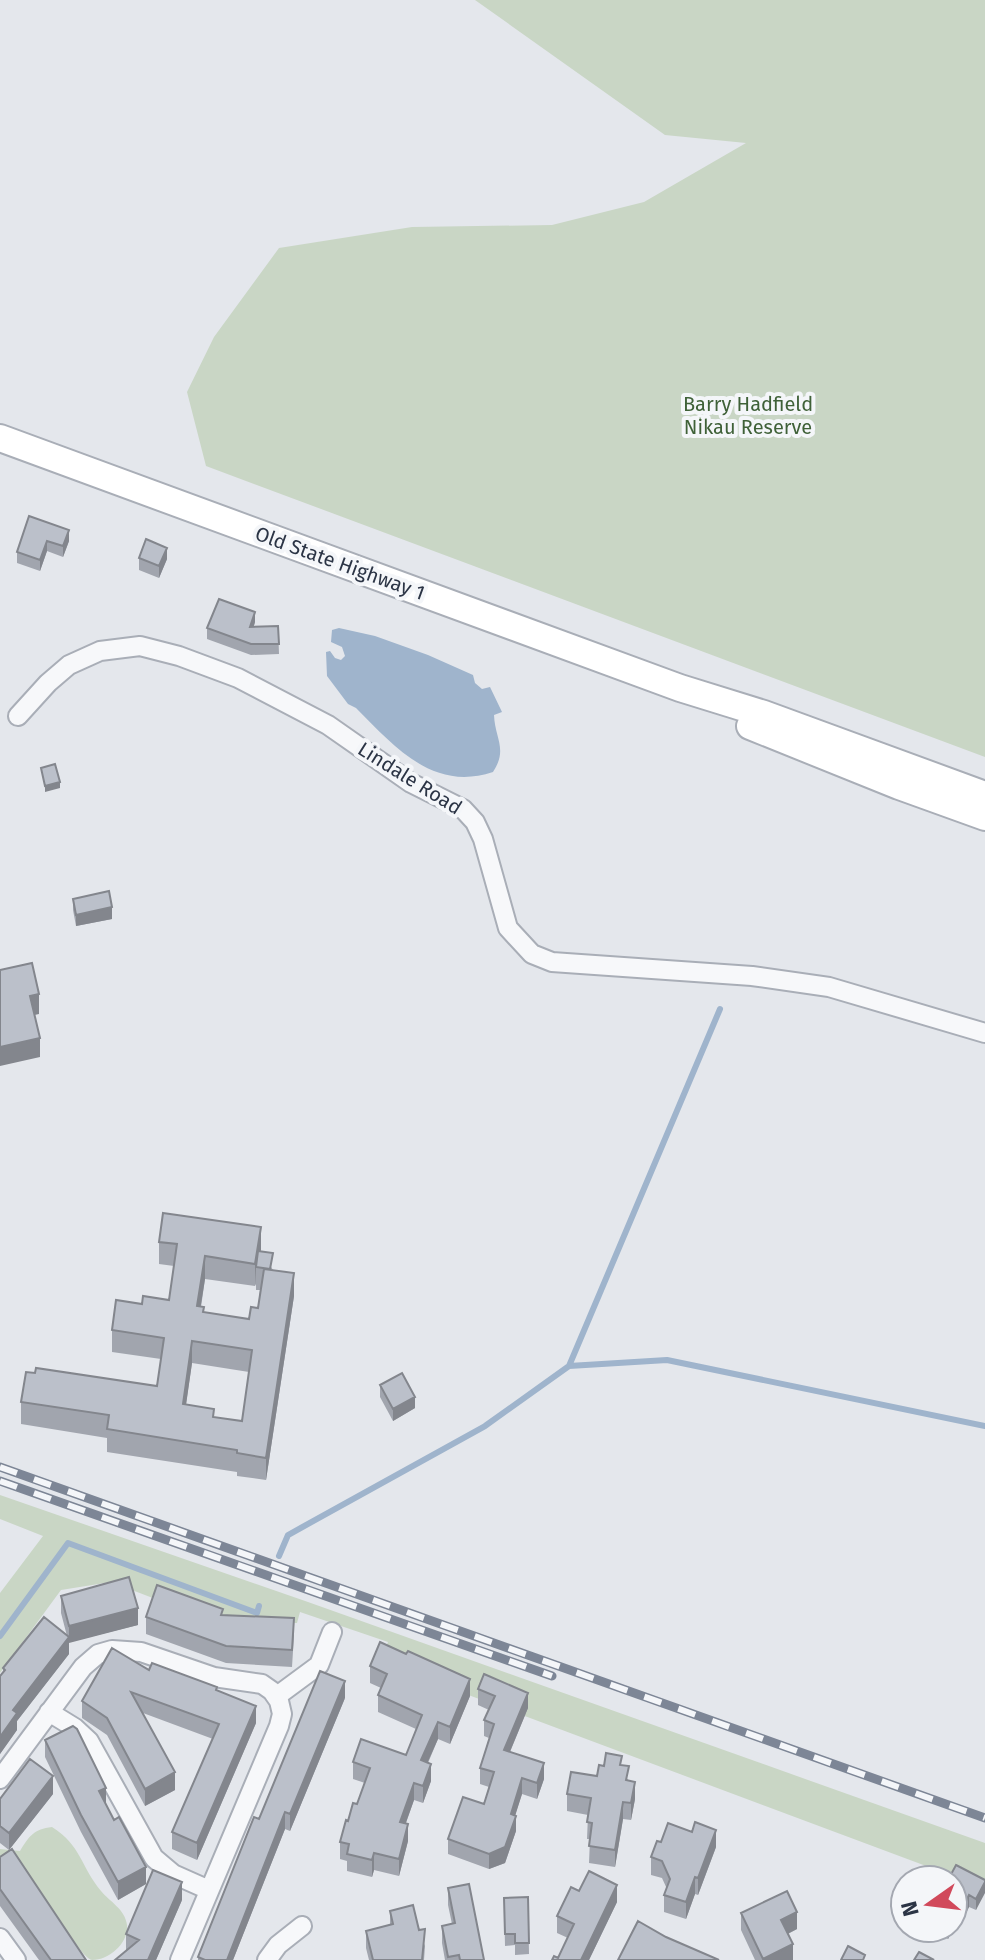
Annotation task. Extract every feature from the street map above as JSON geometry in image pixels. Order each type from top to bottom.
[{"type":"main road","name":"Old State Highway 1","points":[[0,438],[680,688],[764,714],[985,795]]},
{"type":"main road","name":"Old State Highway 1","points":[[680,688],[722,713],[765,733],[985,819]]},
{"type":"main road","points":[[912,768],[985,786]]},
{"type":"street","name":"Lindale Road","points":[[18,716],[69,665],[100,651],[140,646],[179,656],[238,678],[283,700],[328,725],[411,783],[463,809],[475,822],[483,839],[508,928],[532,954],[552,962],[752,976],[829,987],[985,1033]]},
{"type":"street","points":[[277,1696],[319,1665],[332,1632]]},
{"type":"street","points":[[0,1779],[87,1662],[98,1654],[118,1649],[141,1652],[214,1677],[262,1684],[277,1696],[282,1714],[279,1726],[180,1960]]},
{"type":"street","points":[[49,1712],[79,1730],[89,1741],[154,1858],[173,1874],[209,1890]]},
{"type":"street","points":[[267,1960],[278,1945],[302,1926]]},
{"type":"street","points":[[0,1938],[16,1960]]},
{"type":"green space","name":"Barry Hadfield Nikau Reserve","points":[[475,0],[985,0],[985,757],[206,466],[187,392],[214,337],[279,248],[412,227],[552,225],[644,202],[746,143],[665,135]]},
{"type":"green space","points":[[0,1495],[985,1843],[985,1888],[969,1882],[969,1864],[921,1864],[380,1662],[388,1642],[300,1612],[297,1623],[218,1623],[111,1582],[61,1590],[0,1673],[0,1593],[43,1536],[0,1519]]},
{"type":"green space","points":[[52,1827],[69,1841],[94,1882],[126,1919],[127,1931],[122,1944],[105,1957],[92,1960],[87,1957],[22,1869],[0,1864],[0,1849],[20,1851],[33,1834]]},
{"type":"water","points":[[339,628],[375,636],[428,655],[473,675],[475,683],[482,689],[490,687],[502,712],[494,715],[500,757],[493,772],[471,777],[434,771],[401,751],[348,704],[327,676],[326,652],[330,651],[341,660],[345,656],[342,647],[331,642],[332,630]]},
{"type":"building","points":[[29,516],[69,530],[63,546],[47,541],[40,560],[17,552]]},
{"type":"building","points":[[146,539],[167,548],[159,566],[139,558]]},
{"type":"building","points":[[219,599],[255,612],[250,627],[278,626],[279,644],[251,644],[207,628]]},
{"type":"building","points":[[55,764],[60,782],[45,786],[41,768]]},
{"type":"building","points":[[109,891],[112,907],[76,915],[73,899]]},
{"type":"building","points":[[32,963],[39,994],[30,996],[40,1038],[0,1047],[0,970]]},
{"type":"building","points":[[163,1213],[261,1227],[255,1264],[205,1256],[197,1306],[204,1307],[203,1312],[249,1319],[251,1307],[258,1308],[264,1269],[294,1273],[266,1458],[237,1453],[237,1450],[107,1429],[109,1415],[21,1402],[26,1372],[35,1373],[36,1368],[157,1386],[164,1338],[112,1330],[116,1300],[142,1304],[143,1296],[169,1300],[177,1244],[159,1242]],"holes":[[[192,1341],[252,1350],[242,1421],[213,1417],[214,1409],[183,1404]]]},
{"type":"building","points":[[258,1251],[273,1253],[270,1269],[256,1267]]},
{"type":"building","points":[[402,1373],[415,1397],[393,1409],[380,1385]]},
{"type":"building","points":[[129,1577],[138,1608],[69,1626],[61,1596]]},
{"type":"building","points":[[157,1585],[223,1609],[221,1615],[294,1618],[292,1650],[226,1646],[146,1617]]},
{"type":"building","points":[[44,1617],[69,1637],[13,1710],[17,1713],[0,1737],[0,1676]]},
{"type":"building","points":[[380,1642],[470,1679],[450,1727],[438,1722],[421,1760],[431,1764],[423,1786],[414,1783],[400,1822],[408,1824],[399,1859],[374,1853],[372,1860],[347,1854],[349,1844],[340,1842],[346,1820],[353,1803],[357,1804],[370,1768],[353,1762],[361,1739],[406,1755],[422,1715],[378,1695],[387,1674],[370,1666]]},
{"type":"building","points":[[112,1648],[149,1670],[152,1663],[217,1687],[216,1690],[256,1706],[197,1843],[172,1832],[219,1724],[131,1692],[175,1772],[145,1789],[107,1718],[82,1701]]},
{"type":"building","points":[[320,1671],[345,1681],[290,1814],[285,1812],[227,1960],[205,1960],[198,1957],[254,1817],[259,1819]]},
{"type":"building","points":[[484,1674],[528,1693],[504,1750],[544,1763],[537,1783],[522,1778],[511,1814],[516,1816],[505,1847],[489,1854],[448,1839],[463,1797],[484,1804],[494,1772],[480,1768],[494,1724],[484,1720],[495,1696],[478,1689]]},
{"type":"building","points":[[73,1726],[106,1788],[99,1791],[114,1820],[119,1817],[146,1867],[118,1882],[45,1740]]},
{"type":"building","points":[[606,1753],[622,1756],[620,1765],[629,1766],[626,1780],[635,1782],[631,1803],[623,1802],[615,1850],[589,1846],[592,1823],[587,1822],[591,1798],[567,1794],[571,1772],[597,1776],[599,1765],[604,1766]]},
{"type":"building","points":[[30,1759],[53,1776],[9,1833],[0,1826],[0,1799]]},
{"type":"building","points":[[695,1822],[716,1830],[686,1902],[664,1895],[670,1879],[662,1861],[651,1857],[668,1823],[692,1832]]},
{"type":"building","points":[[12,1849],[86,1960],[51,1960],[0,1889],[0,1857]]},
{"type":"building","points":[[153,1870],[182,1882],[148,1960],[115,1960],[139,1940],[126,1934]]},
{"type":"building","points":[[589,1871],[617,1885],[581,1960],[552,1960],[554,1956],[558,1958],[574,1924],[557,1916],[571,1887],[579,1891]]},
{"type":"building","points":[[969,1872],[985,1880],[976,1899],[969,1895]]},
{"type":"building","points":[[469,1884],[484,1960],[460,1960],[459,1955],[448,1957],[442,1926],[455,1923],[448,1888]]},
{"type":"building","points":[[787,1891],[797,1912],[781,1920],[793,1944],[763,1959],[741,1913]]},
{"type":"building","points":[[528,1897],[529,1943],[515,1943],[515,1934],[505,1934],[504,1898]]},
{"type":"building","points":[[413,1905],[419,1930],[425,1929],[422,1960],[373,1960],[366,1931],[393,1924],[390,1911]]},
{"type":"building","points":[[638,1921],[666,1937],[719,1960],[618,1960]]},
{"type":"building","points":[[848,1946],[865,1955],[863,1960],[841,1960]]},
{"type":"building","points":[[919,1952],[934,1960],[914,1960]]},
{"type":"waterway","points":[[569,1366],[720,1009]]},
{"type":"waterway","points":[[279,1556],[288,1535],[485,1426],[569,1366],[667,1360],[985,1426]]},
{"type":"waterway","points":[[0,1636],[68,1543],[257,1613],[259,1606]]},
{"type":"railway","points":[[0,1467],[985,1818]]},
{"type":"railway","points":[[0,1481],[552,1676]]}]
